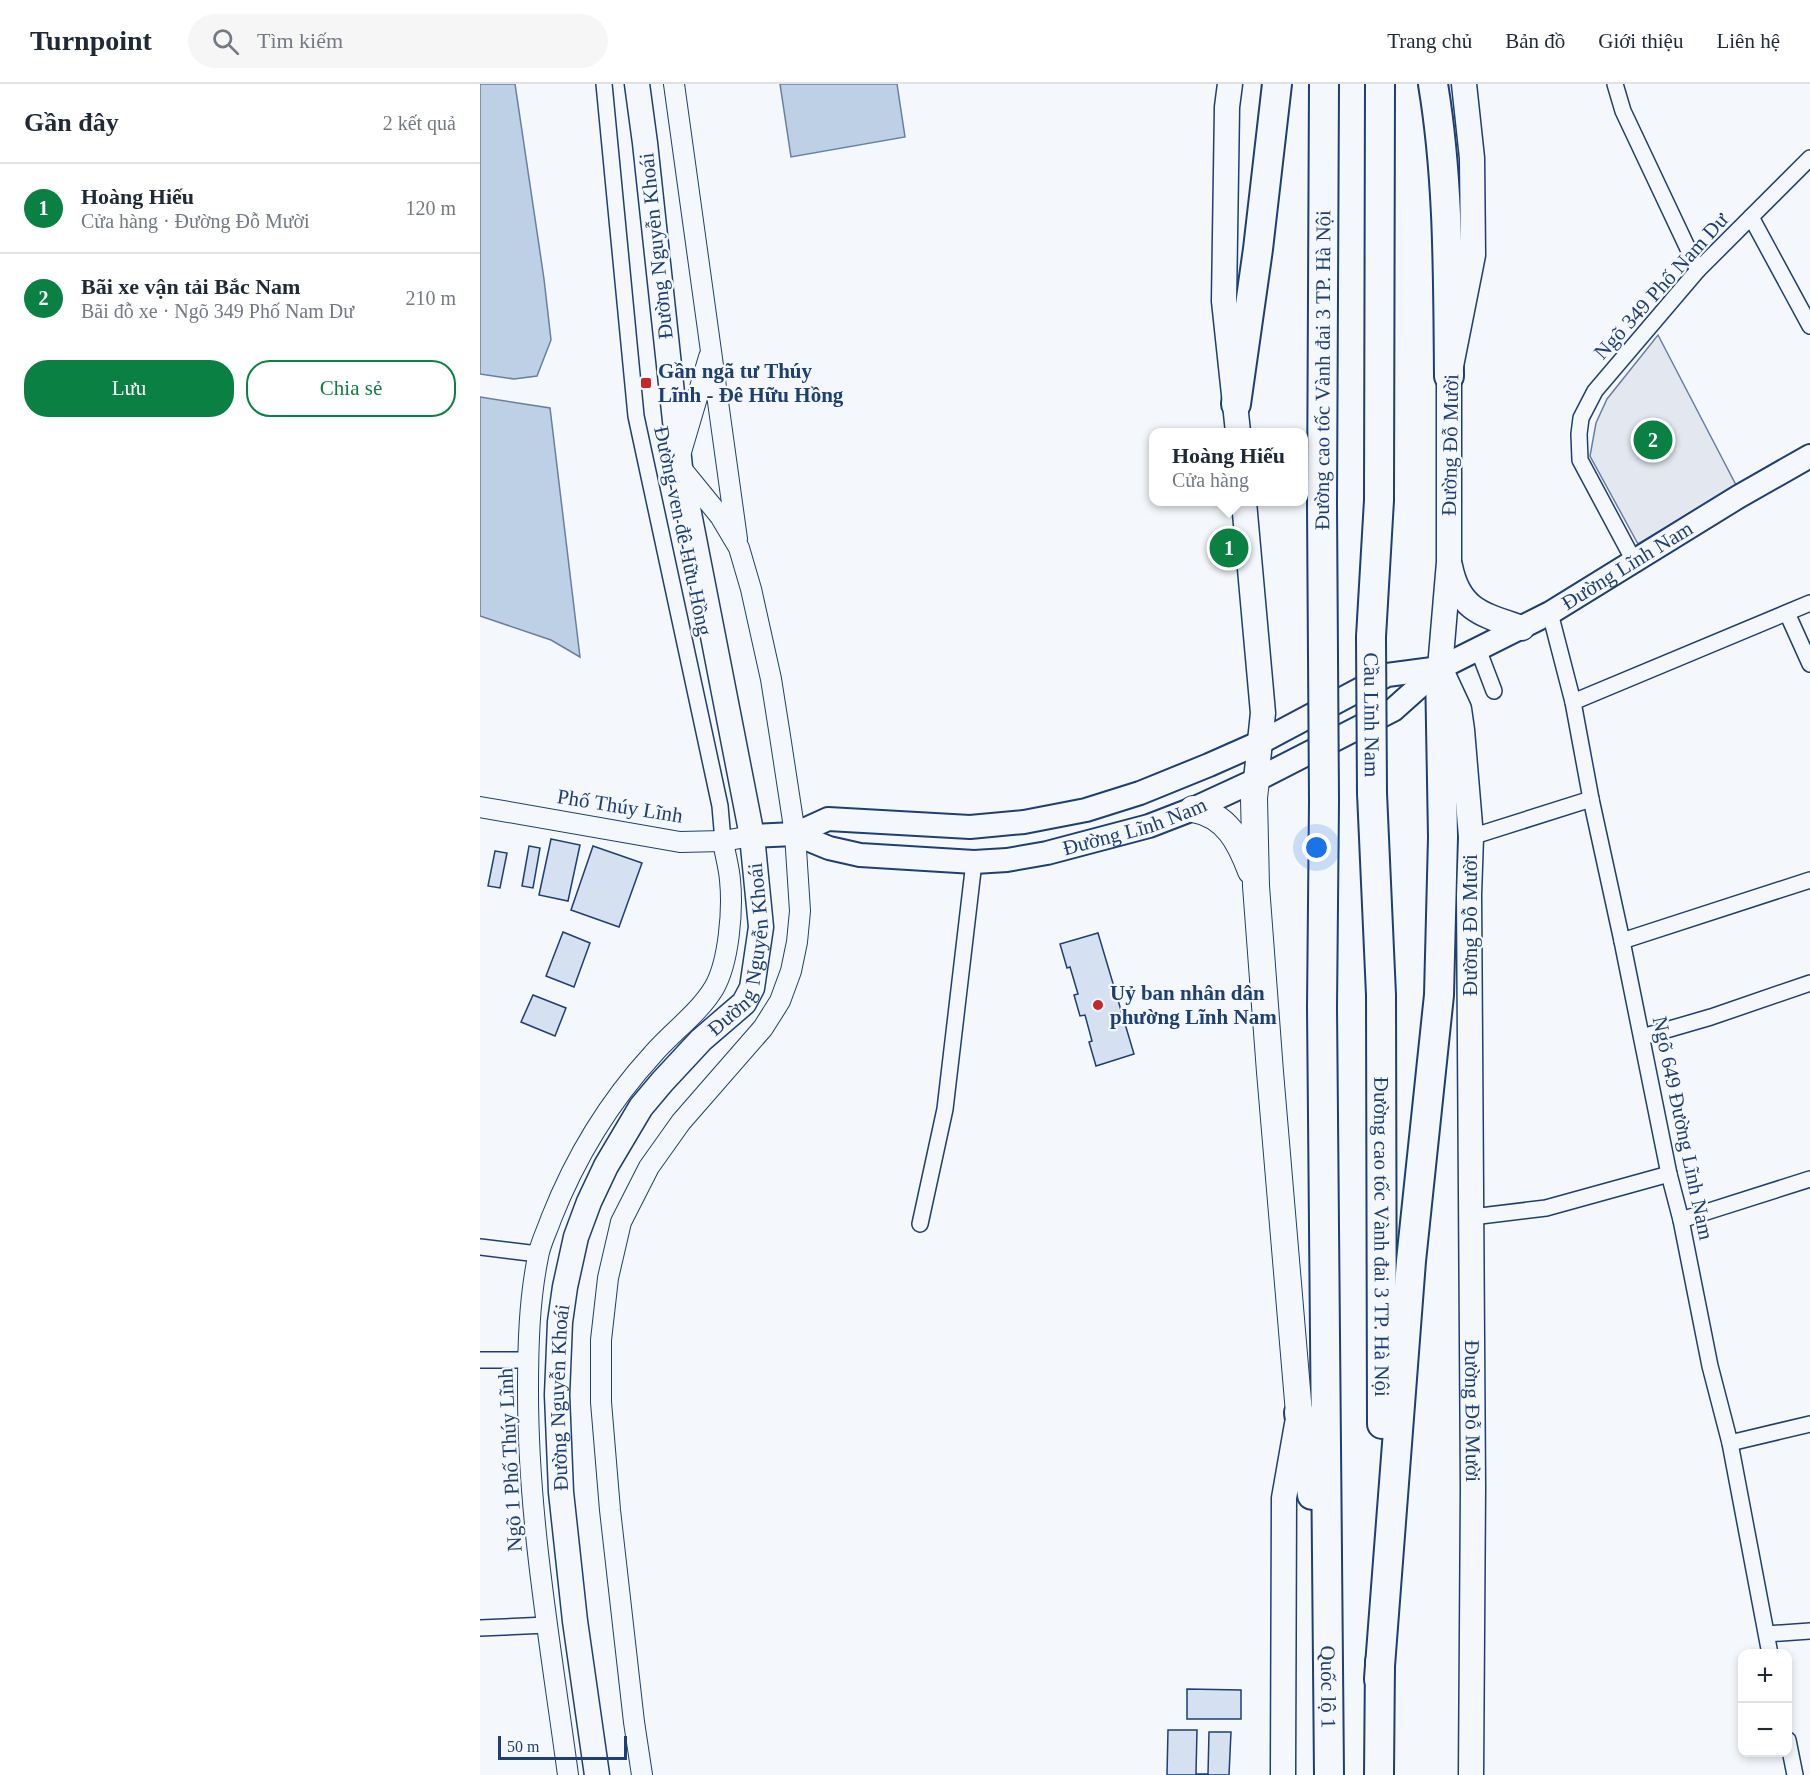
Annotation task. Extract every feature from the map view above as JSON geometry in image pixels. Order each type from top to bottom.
[{"type":"highway","points":[[1236,404],[1258,249],[1277,84]]},
{"type":"highway","name":"Đường cao tốc Vành đai 3 TP. Hà Nội","points":[[1324,84],[1322,1006],[1328,1600]]},
{"type":"highway","name":"Cầu Lĩnh Nam","points":[[1372,793],[1371,637],[1378,500],[1380,84]]},
{"type":"highway","points":[[1432,84],[1438,114],[1448,229],[1449,376]]},
{"type":"highway","points":[[1378,1775],[1379,1680],[1411,1261],[1439,994],[1443,837],[1440,669]]},
{"type":"highway","points":[[1256,780],[1254,798],[1256,886],[1270,1084],[1299,1413],[1328,1600]]},
{"type":"highway","name":"Đường cao tốc Vành đai 3 TP. Hà Nội","points":[[1372,793],[1381,995],[1382,1443],[1379,1680]]},
{"type":"highway","points":[[1194,809],[1213,815],[1230,829],[1238,841],[1256,886]]},
{"type":"highway","name":"Quốc lộ 1","points":[[1328,1600],[1329,1775]]},
{"type":"main road","name":"Đường Nguyễn Khoái","points":[[597,1775],[575,1621],[561,1492],[557,1395],[560,1322],[565,1287],[576,1237],[589,1202],[623,1136],[641,1107],[701,1040],[744,1003],[752,988],[761,927],[752,836],[680,462],[637,84]]},
{"type":"main road","points":[[1230,84],[1227,107],[1224,301],[1238,428]]},
{"type":"main road","name":"Đường Đỗ Mười","points":[[1464,84],[1472,158],[1473,255],[1449,376],[1449,562],[1440,669],[1459,709],[1471,837],[1469,895],[1472,1217],[1471,1775]]},
{"type":"main road","name":"Đường Lĩnh Nam","points":[[795,834],[829,848],[860,855],[974,862],[1047,853],[1149,825],[1194,809],[1393,710],[1440,669],[1550,612],[1810,456]]},
{"type":"main road","points":[[1244,506],[1263,713],[1262,742],[1256,780]]},
{"type":"main road","points":[[1449,562],[1453,582],[1474,610],[1494,620],[1522,628]]},
{"type":"main road","name":"Đường Lĩnh Nam","points":[[752,836],[795,834],[828,819],[970,826],[1024,822],[1086,810],[1140,793],[1262,742],[1387,675],[1440,669]]},
{"type":"main road","points":[[1283,1775],[1284,1498],[1299,1413]]},
{"type":"street","name":"Đường ven đê Hữu Hồng","points":[[604,84],[623,262],[636,416],[717,795],[723,841]]},
{"type":"street","points":[[674,84],[739,548]]},
{"type":"street","points":[[1632,84],[1616,88],[1623,111],[1698,270]]},
{"type":"street","name":"Ngõ 349 Phố Nam Dư","points":[[1634,561],[1581,460],[1579,434],[1581,418],[1595,391],[1698,270],[1810,158]]},
{"type":"street","points":[[1751,217],[1810,326]]},
{"type":"street","points":[[711,351],[680,462],[720,516],[739,548]]},
{"type":"street","name":"Đường Nguyễn Khoái","points":[[642,1775],[610,1510],[601,1402],[601,1340],[608,1278],[621,1222],[649,1167],[681,1122],[763,1028],[780,1001],[790,971],[799,921],[795,834],[771,679],[751,589],[739,548]]},
{"type":"street","points":[[1573,702],[1810,603]]},
{"type":"street","name":"Ngõ 649 Đường Lĩnh Nam","points":[[1550,612],[1573,702],[1669,1174],[1681,1220],[1710,1366],[1730,1443],[1769,1649]]},
{"type":"street","points":[[1787,613],[1810,663]]},
{"type":"street","points":[[1478,649],[1494,692]]},
{"type":"street","points":[[1471,837],[1591,799]]},
{"type":"street","name":"Phố Thúy Lĩnh","points":[[480,807],[680,842],[723,841],[752,836]]},
{"type":"street","name":"Ngõ 1 Phố Thúy Lĩnh","points":[[568,1775],[547,1625],[532,1493],[528,1427],[530,1309],[538,1254],[566,1181],[601,1120],[646,1061],[703,1003],[714,988],[722,969],[730,909],[730,880],[723,841]]},
{"type":"street","points":[[920,1224],[945,1109],[974,862]]},
{"type":"street","points":[[1622,941],[1810,880]]},
{"type":"street","points":[[1642,1036],[1711,1017],[1810,983]]},
{"type":"street","points":[[1472,1217],[1546,1208],[1669,1174]]},
{"type":"street","points":[[1681,1220],[1810,1179]]},
{"type":"street","points":[[480,1247],[538,1254]]},
{"type":"street","points":[[480,1360],[528,1360]]},
{"type":"street","points":[[1730,1443],[1810,1424]]},
{"type":"street","points":[[480,1628],[547,1625]]},
{"type":"street","points":[[1767,1634],[1810,1631]]},
{"type":"street","points":[[1791,1757],[1795,1775]]},
{"type":"shaded area","points":[[1658,335],[1736,485],[1638,544],[1590,456],[1596,423],[1607,399]]},
{"type":"water","points":[[480,84],[515,84],[551,340],[537,376],[514,379],[480,374]]},
{"type":"water","points":[[780,84],[897,84],[905,137],[791,157]]},
{"type":"water","points":[[480,397],[550,408],[580,657],[551,640],[480,616]]},
{"type":"building","points":[[551,839],[580,845],[568,901],[539,895]]},
{"type":"building","points":[[529,846],[540,848],[533,888],[522,886]]},
{"type":"building","points":[[593,846],[642,863],[619,927],[571,910]]},
{"type":"building","points":[[495,851],[507,853],[500,888],[488,886]]},
{"type":"building","points":[[563,932],[590,943],[574,987],[546,976]]},
{"type":"building","name":"Uỷ ban nhân dân phường Lĩnh Nam","points":[[1098,933],[1134,1054],[1096,1066],[1085,1015],[1080,1016],[1074,995],[1078,994],[1060,944]]},
{"type":"building","points":[[533,995],[566,1008],[555,1036],[521,1022]]},
{"type":"building","points":[[1187,1689],[1241,1690],[1241,1719],[1187,1719]]},
{"type":"building","points":[[1168,1730],[1197,1730],[1196,1774],[1208,1774],[1209,1732],[1231,1732],[1229,1775],[1167,1775]]},
{"type":"place","name":"Gần ngã tư Thúy Lĩnh - Đê Hữu Hồng","points":[[646,383]]},
{"type":"place","name":"Bãi xe vận tải Bắc Nam","points":[[1653,440]]},
{"type":"place","name":"Hoàng Hiếu","points":[[1229,548]]},
{"type":"place","name":"Uỷ ban nhân dân phường Lĩnh Nam","points":[[1098,1005]]}]
